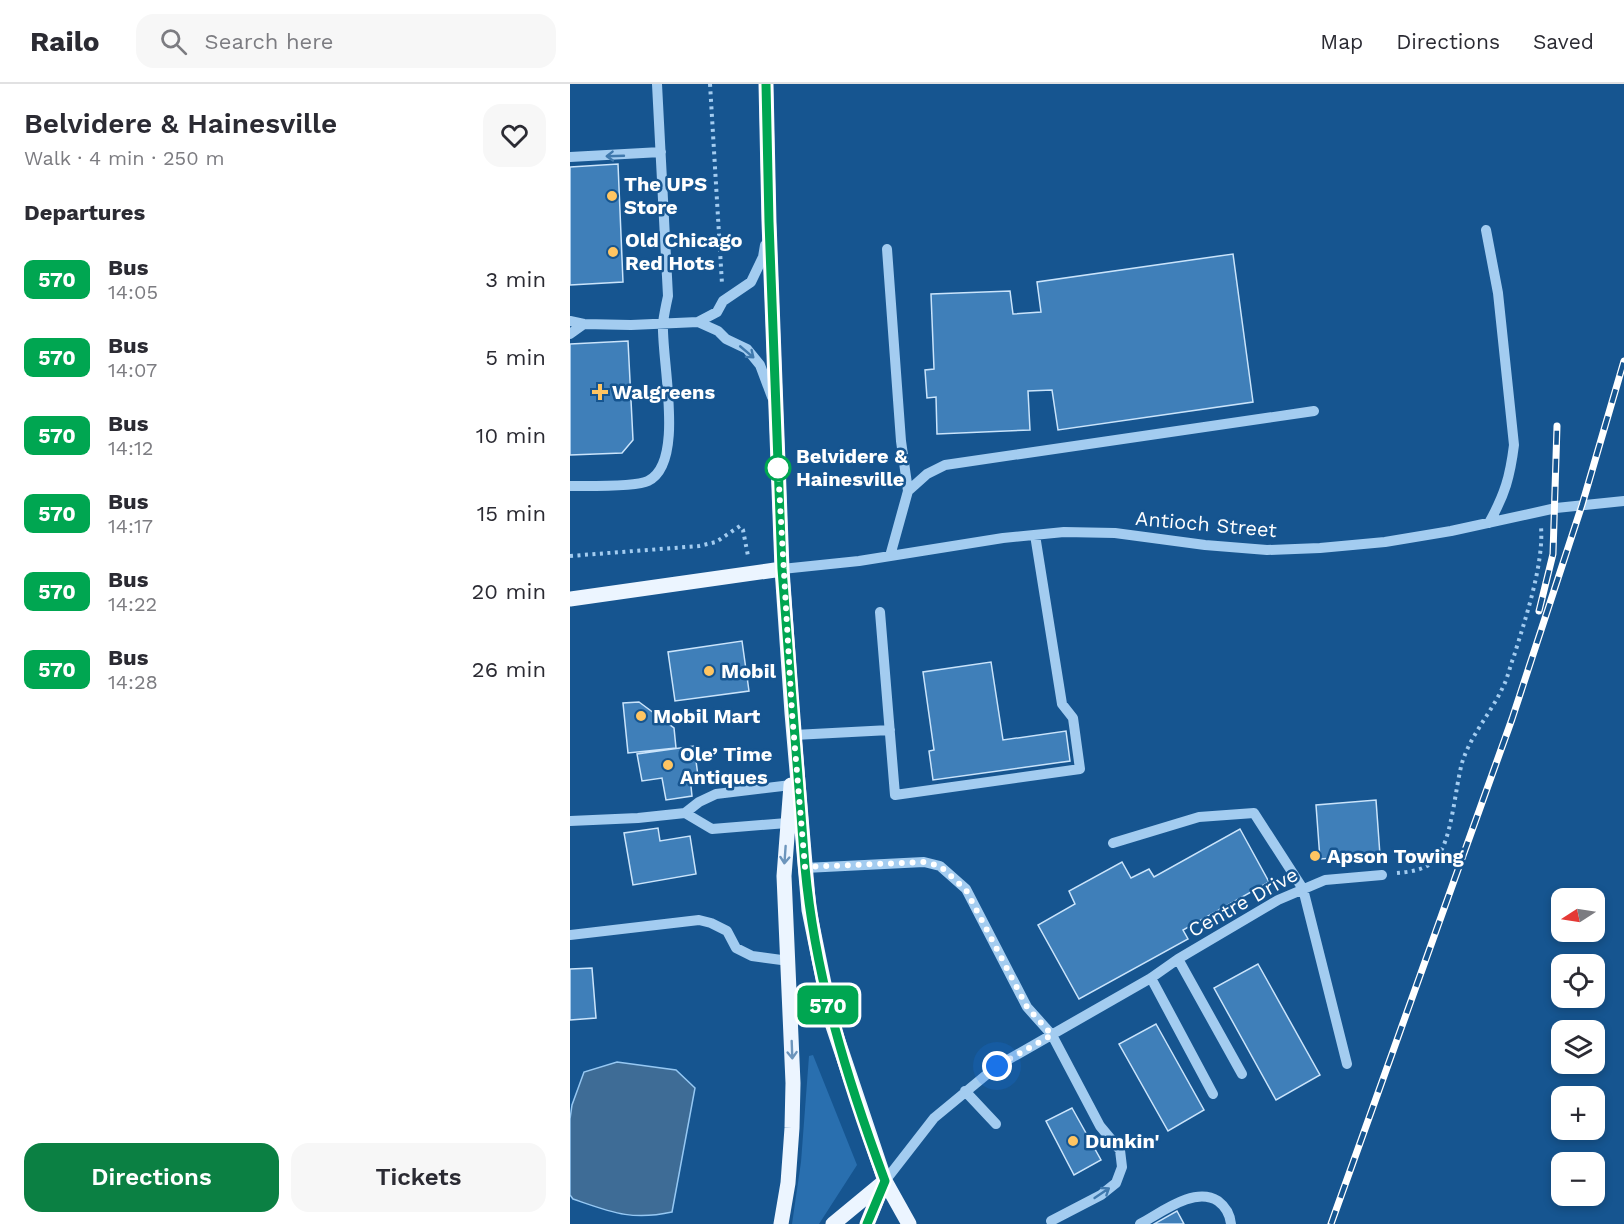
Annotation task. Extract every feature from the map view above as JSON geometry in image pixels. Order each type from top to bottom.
[{"type":"main road","points":[[766,84],[782,569],[809,910],[832,1023],[885,1181],[909,1224]]},
{"type":"main road","points":[[570,599],[782,569]]},
{"type":"main road","points":[[781,1224],[788,1183],[793,1083],[784,876],[791,785],[792,713]]},
{"type":"main road","points":[[833,1224],[885,1181]]},
{"type":"main road","points":[[867,1224],[885,1181]]},
{"type":"street","points":[[570,486],[647,482],[659,473],[667,456],[669,422],[663,323],[668,296],[657,84]]},
{"type":"street","points":[[570,157],[661,153]]},
{"type":"street","points":[[698,322],[717,312],[723,301],[751,282],[763,257],[769,222]]},
{"type":"street","points":[[1486,230],[1498,293],[1514,445],[1504,495],[1489,523]]},
{"type":"street","points":[[887,249],[901,441],[908,491],[890,556]]},
{"type":"street","points":[[570,321],[584,324],[698,322],[718,331],[726,339],[747,349],[759,365],[772,398],[777,428]]},
{"type":"street","points":[[570,334],[584,324]]},
{"type":"street","points":[[908,491],[927,474],[945,465],[1314,411]]},
{"type":"street","name":"Antioch Street","points":[[782,569],[859,561],[1064,532],[1115,533],[1205,545],[1267,550],[1320,548],[1385,542],[1451,531],[1536,512],[1624,501]]},
{"type":"street","points":[[880,612],[895,795],[1080,769],[1073,718],[1062,704],[1035,535]]},
{"type":"street","points":[[794,735],[890,730]]},
{"type":"street","points":[[570,821],[685,813],[699,802],[716,794],[791,785]]},
{"type":"street","points":[[685,813],[712,828],[787,823]]},
{"type":"street","points":[[1113,843],[1199,817],[1254,813],[1303,889],[1347,1064]]},
{"type":"street","points":[[805,867],[924,862],[940,866],[966,890],[1027,1007],[1052,1035],[1100,1126],[1120,1150],[1122,1167],[1116,1183],[1101,1195],[1051,1221]]},
{"type":"street","name":"Centre Drive","points":[[885,1181],[934,1118],[997,1066],[1151,978],[1178,959],[1278,900],[1324,880],[1382,875]]},
{"type":"street","points":[[570,935],[699,920],[711,922],[727,931],[736,948],[752,956],[789,961]]},
{"type":"street","points":[[1178,959],[1242,1074]]},
{"type":"street","points":[[1151,978],[1214,1094]]},
{"type":"street","points":[[965,1091],[996,1124]]},
{"type":"street","points":[[1140,1224],[1179,1203],[1202,1196],[1213,1198],[1224,1205],[1230,1216],[1231,1224]]},
{"type":"path","points":[[710,84],[723,301]]},
{"type":"path","points":[[1382,875],[1421,869],[1434,860],[1443,848],[1462,763],[1468,747],[1504,685],[1521,634],[1541,544],[1541,528],[1536,512]]},
{"type":"path","points":[[570,556],[699,546],[716,542],[740,526],[743,530],[752,573]]},
{"type":"shaded area","points":[[813,1055],[857,1165],[819,1224],[792,1224],[801,1162],[809,1056]]},
{"type":"shaded area","points":[[617,1062],[676,1070],[695,1088],[672,1212],[645,1216],[621,1214],[573,1199],[570,1195],[572,1105],[584,1072]]},
{"type":"building","points":[[618,164],[623,282],[570,285],[570,167]]},
{"type":"building","points":[[1233,254],[1253,402],[1058,430],[1052,390],[1028,391],[1030,430],[937,434],[936,397],[927,398],[925,370],[934,369],[931,294],[1010,291],[1013,314],[1041,312],[1037,282]]},
{"type":"building","name":"Walgreens","points":[[628,341],[633,440],[622,453],[570,455],[570,344]]},
{"type":"building","name":"Mobil","points":[[742,641],[749,691],[675,701],[668,652]]},
{"type":"building","points":[[991,662],[1003,740],[1066,731],[1070,761],[933,780],[929,751],[934,750],[923,672]]},
{"type":"building","name":"Mobil Mart","points":[[639,702],[674,728],[676,748],[628,753],[623,703]]},
{"type":"building","name":"Ole’ Time Antiques","points":[[694,746],[698,776],[690,777],[692,796],[666,800],[662,778],[642,781],[637,754]]},
{"type":"building","points":[[1376,800],[1380,855],[1320,859],[1316,805]]},
{"type":"building","points":[[658,828],[660,841],[690,836],[696,874],[633,885],[624,833]]},
{"type":"building","points":[[1240,829],[1269,882],[1183,930],[1188,939],[1079,999],[1038,925],[1075,904],[1069,891],[1122,862],[1131,878],[1149,869],[1154,877]]},
{"type":"building","points":[[1258,964],[1320,1075],[1276,1100],[1214,988]]},
{"type":"building","points":[[592,968],[596,1018],[570,1020],[570,969]]},
{"type":"building","points":[[1156,1024],[1204,1110],[1168,1131],[1119,1044]]},
{"type":"building","name":"Dunkin'","points":[[1072,1108],[1101,1160],[1074,1175],[1046,1121]]},
{"type":"building","points":[[1177,1211],[1184,1224],[1154,1224]]},
{"type":"railway","points":[[1331,1224],[1512,719],[1582,505],[1624,361]]},
{"type":"railway","points":[[1539,611],[1553,554],[1557,426]]},
{"type":"bus line","name":"570","points":[[766,84],[782,569],[805,867],[809,910],[832,1023],[885,1181],[867,1224]]},
{"type":"place","name":"The UPS Store","points":[[612,196]]},
{"type":"place","name":"Old Chicago Red Hots","points":[[613,252]]},
{"type":"place","name":"Walgreens","points":[[600,392]]},
{"type":"place","name":"Belvidere & Hainesville","points":[[778,468]]},
{"type":"place","name":"Mobil","points":[[709,671]]},
{"type":"place","name":"Mobil Mart","points":[[641,716]]},
{"type":"place","name":"Ole’ Time Antiques","points":[[668,765]]},
{"type":"place","name":"Apson Towing","points":[[1315,856]]},
{"type":"place","name":"Dunkin'","points":[[1073,1141]]},
{"type":"route","points":[[778,468],[782,569],[805,867],[924,862],[940,866],[966,890],[1027,1007],[1052,1035],[997,1066]]}]
